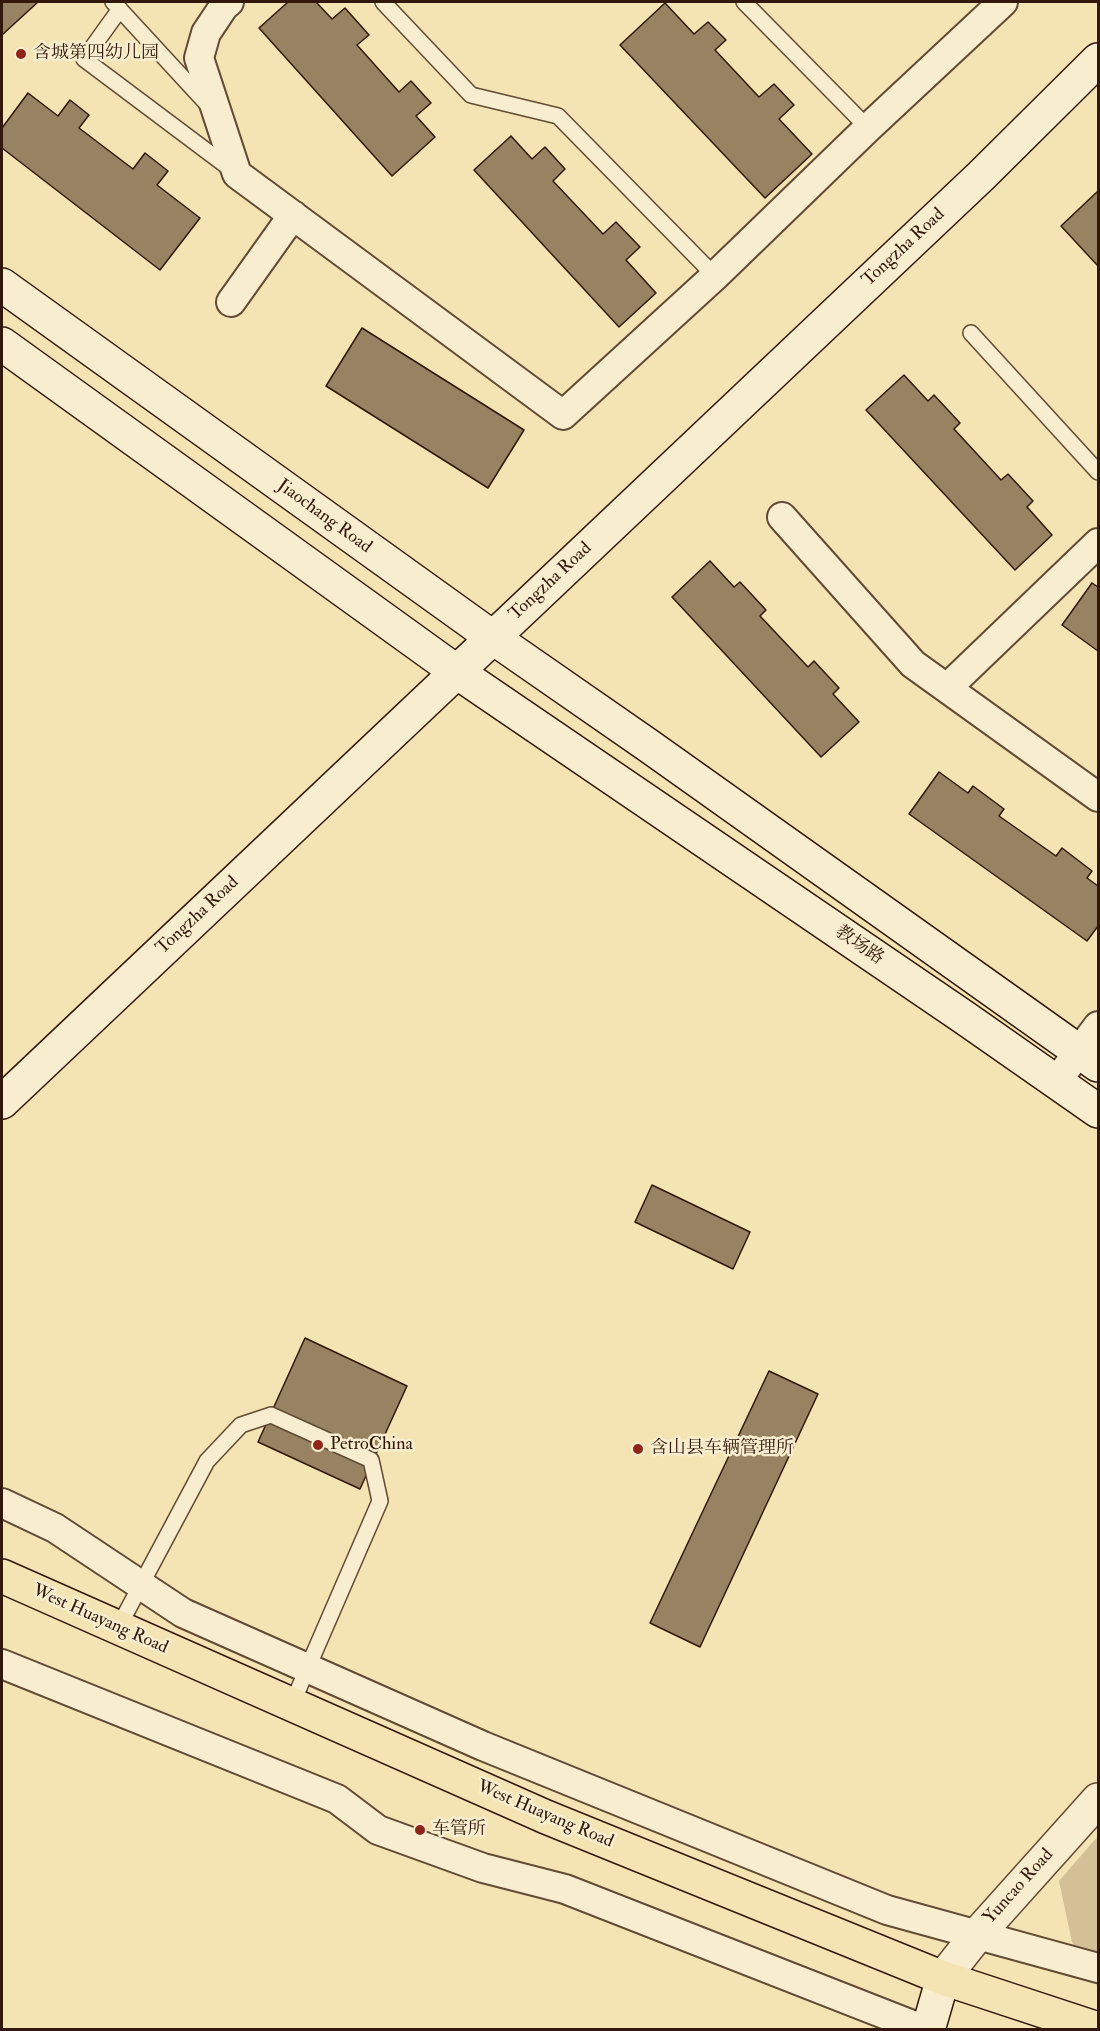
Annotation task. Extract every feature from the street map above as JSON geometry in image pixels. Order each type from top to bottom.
[{"type":"main road","name":"Tongzha Road","points":[[2,1102],[981,176],[1098,60]]},
{"type":"main road","name":"Jiaochang Road","points":[[2,285],[492,638],[1092,1047]]},
{"type":"main road","points":[[2,344],[457,672],[1098,1111]]},
{"type":"main road","name":"West Huayang Road","points":[[2,1576],[546,1817],[943,1978],[1098,2029]]},
{"type":"main road","name":"Yuncao Road","points":[[943,1978],[977,1935],[1098,1800]]},
{"type":"main road","points":[[926,2030],[943,1978]]},
{"type":"street","points":[[224,3],[207,33],[199,58],[237,174],[563,415],[716,276],[868,128],[1003,2]]},
{"type":"street","points":[[231,302],[293,215]]},
{"type":"street","points":[[782,517],[913,664],[1098,797]]},
{"type":"street","points":[[947,688],[1098,543]]},
{"type":"street","points":[[1056,1082],[1092,1047]]},
{"type":"street","points":[[2,1503],[55,1528],[183,1613],[483,1746],[887,1910],[1098,1968]]},
{"type":"street","points":[[2,1664],[337,1799],[378,1830],[483,1868],[565,1889],[926,2030]]},
{"type":"lane","points":[[383,2],[471,94],[558,116],[716,276]]},
{"type":"lane","points":[[744,2],[868,128]]},
{"type":"lane","points":[[216,114],[116,5],[84,59],[237,174]]},
{"type":"lane","points":[[971,333],[1098,472]]},
{"type":"lane","points":[[118,1628],[207,1461],[241,1425],[271,1414],[371,1460],[380,1501],[292,1704]]},
{"type":"shaded area","points":[[1098,1836],[1098,1988],[1072,1942],[1059,1881]]},
{"type":"building","points":[[2,2],[38,2],[2,35]]},
{"type":"building","points":[[288,2],[316,2],[332,19],[345,8],[369,35],[357,45],[399,92],[411,81],[431,103],[416,116],[435,137],[392,176],[259,28]]},
{"type":"building","points":[[665,3],[694,34],[708,22],[726,40],[715,50],[759,97],[774,84],[794,105],[779,119],[812,154],[765,198],[620,45]]},
{"type":"building","points":[[28,93],[58,116],[70,100],[89,115],[79,128],[133,169],[145,153],[168,171],[157,185],[200,218],[160,270],[2,148],[2,128]]},
{"type":"building","points":[[511,136],[532,159],[545,147],[565,169],[553,181],[603,234],[616,222],[640,247],[626,260],[656,293],[619,327],[474,170]]},
{"type":"building","points":[[1098,191],[1098,266],[1061,226]]},
{"type":"building","points":[[362,328],[524,430],[488,488],[326,386]]},
{"type":"building","points":[[904,375],[928,401],[934,395],[960,423],[954,429],[1001,480],[1008,474],[1033,501],[1027,507],[1052,535],[1015,570],[866,410]]},
{"type":"building","points":[[710,561],[734,587],[740,582],[766,610],[760,616],[808,667],[814,661],[839,688],[833,694],[859,722],[821,757],[672,597]]},
{"type":"building","points":[[1092,583],[1098,587],[1098,651],[1062,625]]},
{"type":"building","points":[[939,772],[968,793],[973,786],[1004,809],[999,816],[1056,856],[1062,848],[1092,871],[1087,878],[1098,886],[1098,926],[1087,941],[909,814]]},
{"type":"building","points":[[652,1185],[750,1232],[733,1269],[635,1222]]},
{"type":"building","points":[[305,1338],[407,1386],[360,1489],[258,1442]]},
{"type":"building","points":[[769,1371],[818,1394],[700,1647],[650,1623]]},
{"type":"place","name":"含城第四幼儿园","points":[[21,54]]},
{"type":"place","name":"PetroChina","points":[[318,1445]]},
{"type":"place","name":"含山县车辆管理所","points":[[638,1449]]},
{"type":"place","name":"车管所","points":[[420,1830]]}]
